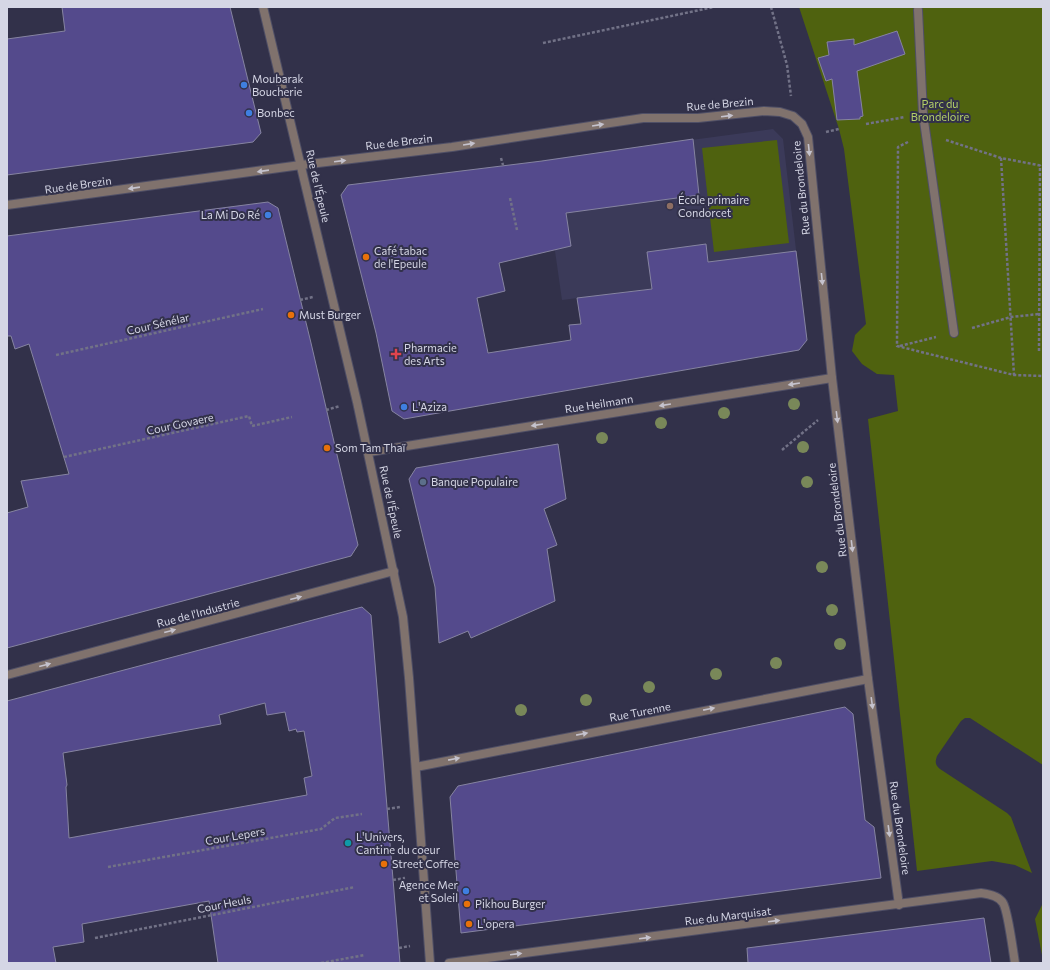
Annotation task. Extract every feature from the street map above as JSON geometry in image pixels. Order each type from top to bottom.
[{"type":"street","name":"Rue de l'Épeule","points":[[263,7],[302,165],[369,452],[403,617],[416,766],[430,963]]},
{"type":"street","points":[[918,10],[923,114],[954,333]]},
{"type":"street","name":"Rue de Brezin","points":[[7,205],[302,165],[452,147],[643,118],[698,118],[764,111],[780,112],[793,116]]},
{"type":"street","name":"Rue du Brondeloire","points":[[793,116],[802,124],[808,137],[835,406],[868,679],[900,905]]},
{"type":"street","name":"Rue Heilmann","points":[[369,452],[832,378]]},
{"type":"street","name":"Rue de l'Industrie","points":[[7,675],[394,571]]},
{"type":"street","name":"Rue Turenne","points":[[416,766],[868,679]]},
{"type":"street","name":"Rue du Marquisat","points":[[449,963],[987,893],[999,899],[1005,907],[1015,963]]},
{"type":"path","points":[[543,43],[714,7]]},
{"type":"path","points":[[771,7],[787,65],[793,116]]},
{"type":"path","points":[[866,124],[923,114]]},
{"type":"path","points":[[926,134],[1001,158],[1041,165],[1039,351]]},
{"type":"path","points":[[1001,158],[1014,375]]},
{"type":"path","points":[[510,198],[517,230]]},
{"type":"path","name":"Cour Sénélar","points":[[56,355],[263,308]]},
{"type":"path","points":[[782,450],[835,406]]},
{"type":"path","name":"Cour Govaere","points":[[64,457],[249,416],[252,426],[292,417]]},
{"type":"path","name":"Cour Lepers","points":[[108,867],[321,829],[335,818],[362,814]]},
{"type":"path","name":"Cour Heuls","points":[[95,938],[355,887]]},
{"type":"path","points":[[321,963],[365,955]]},
{"type":"shaded area","name":"École primaire Condorcet","points":[[773,129],[783,139],[799,275],[712,285],[711,281],[562,300],[542,160]]},
{"type":"green space","name":"Parc du Brondeloire","points":[[799,7],[1043,7],[1043,765],[970,718],[965,718],[961,721],[937,756],[936,762],[936,765],[940,769],[1011,817],[1032,873],[1015,865],[992,861],[917,871],[868,419],[898,411],[894,375],[877,374],[862,364],[852,351],[855,335],[866,324],[844,149],[839,129]]},
{"type":"green space","points":[[777,140],[789,243],[714,252],[702,148]]},
{"type":"green space","points":[[1043,903],[1043,960],[1035,919]]},
{"type":"building","points":[[62,7],[230,7],[261,133],[253,142],[7,175],[7,39],[65,31]]},
{"type":"building","points":[[897,31],[905,54],[857,71],[863,116],[860,117],[860,119],[837,120],[832,79],[826,81],[818,58],[829,55],[827,42],[854,39],[854,45]]},
{"type":"building","points":[[693,139],[699,195],[566,213],[571,246],[499,263],[505,291],[477,298],[488,353],[571,340],[569,325],[581,324],[577,298],[652,289],[647,252],[706,244],[708,262],[796,251],[807,340],[799,350],[404,419],[392,411],[376,333],[341,195],[348,185],[542,161]]},
{"type":"building","points":[[268,202],[278,208],[358,545],[351,556],[7,648],[7,513],[28,507],[21,481],[69,474],[29,344],[15,349],[11,336],[7,336],[7,236]]},
{"type":"building","points":[[558,444],[566,499],[544,509],[557,545],[547,549],[555,601],[471,638],[468,631],[439,643],[435,587],[409,479],[416,468]]},
{"type":"building","points":[[362,607],[371,615],[400,963],[218,963],[209,901],[82,924],[84,942],[53,947],[56,963],[7,963],[7,701]],"holes":[[[265,703],[267,715],[285,712],[289,731],[296,729],[297,732],[304,731],[312,776],[304,778],[307,795],[69,838],[67,785],[63,753],[221,724],[219,715]]]},
{"type":"building","points":[[845,707],[853,714],[865,820],[874,827],[881,878],[461,933],[450,797],[458,786]]},
{"type":"building","points":[[984,918],[991,963],[748,963],[747,948]]},
{"type":"place","name":"Moubarak Boucherie","points":[[244,85]]},
{"type":"place","name":"Bonbec","points":[[249,113]]},
{"type":"place","name":"École primaire Condorcet","points":[[670,206]]},
{"type":"place","name":"La Mi Do Ré","points":[[268,215]]},
{"type":"place","name":"Café tabac de l'Epeule","points":[[366,257]]},
{"type":"place","name":"Must Burger","points":[[291,315]]},
{"type":"place","name":"Pharmacie des Arts","points":[[396,354]]},
{"type":"place","name":"L'Aziza","points":[[404,407]]},
{"type":"place","name":"Som Tam Thaï","points":[[327,448]]},
{"type":"place","name":"Banque Populaire","points":[[423,482]]},
{"type":"place","name":"L'Univers, Cantine du coeur","points":[[348,843]]},
{"type":"place","name":"Street Coffee","points":[[384,864]]},
{"type":"place","name":"Agence Mer et Soleil","points":[[466,891]]},
{"type":"place","name":"Pikhou Burger","points":[[467,904]]},
{"type":"place","name":"L'opera","points":[[469,924]]}]
